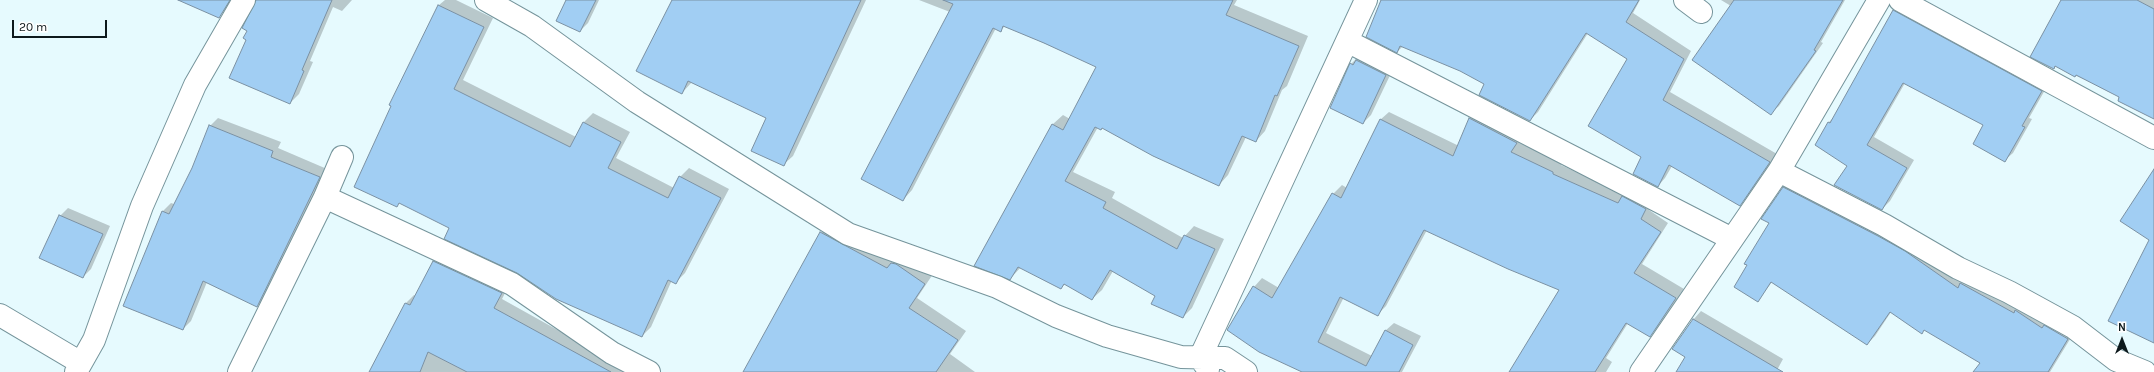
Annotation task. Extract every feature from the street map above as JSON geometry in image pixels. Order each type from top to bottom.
[{"type":"street","points":[[0,315],[78,367],[94,340],[142,206],[192,92],[244,0]]},
{"type":"street","points":[[486,0],[532,26],[637,102],[848,234],[997,287],[1056,316],[1107,336],[1205,365],[1225,358],[1246,372]]},
{"type":"street","points":[[1205,365],[1366,0]]},
{"type":"street","points":[[1640,372],[1779,170],[1878,0]]},
{"type":"street","points":[[1900,0],[2154,138]]},
{"type":"street","points":[[1347,41],[1732,240]]},
{"type":"street","points":[[239,372],[325,197],[342,157]]},
{"type":"street","points":[[1779,170],[1884,225],[1958,268],[2010,292],[2073,327],[2116,360],[2145,372]]},
{"type":"street","points":[[325,197],[512,284],[612,353],[649,372]]},
{"type":"building","points":[[178,0],[230,0],[219,18]]},
{"type":"building","points":[[256,0],[332,0],[302,70],[304,71],[290,104],[229,78],[246,40],[243,38],[247,31],[242,28]]},
{"type":"building","points":[[566,0],[596,0],[580,32],[556,21]]},
{"type":"building","points":[[672,0],[861,0],[784,166],[751,151],[766,118],[688,81],[682,94],[636,71]]},
{"type":"building","points":[[943,0],[1233,0],[1226,15],[1299,46],[1277,96],[1275,95],[1256,142],[1242,136],[1219,186],[1153,156],[1102,128],[1101,130],[1095,127],[1065,181],[1106,202],[1103,208],[1177,249],[1184,235],[1215,249],[1183,318],[1151,304],[1155,296],[1110,270],[1092,300],[1064,284],[1061,289],[1018,267],[1010,280],[974,266],[1052,124],[1063,130],[1096,67],[1044,43],[1003,26],[1001,32],[993,28],[903,201],[861,179],[953,4]]},
{"type":"building","points":[[1381,0],[1639,0],[1626,22],[1684,59],[1663,100],[1770,162],[1740,206],[1669,165],[1658,187],[1633,174],[1641,157],[1588,126],[1627,59],[1586,33],[1530,121],[1479,95],[1484,84],[1460,71],[1400,46],[1397,53],[1366,37]]},
{"type":"building","points":[[1734,0],[1843,0],[1814,50],[1816,51],[1771,115],[1692,60]]},
{"type":"building","points":[[2061,0],[2137,0],[2154,9],[2154,119],[2118,101],[2119,97],[2076,75],[2075,77],[2055,66],[2054,69],[2030,57]]},
{"type":"building","points":[[438,5],[484,27],[454,89],[570,147],[583,122],[621,142],[608,168],[668,198],[679,176],[721,198],[676,284],[668,280],[642,337],[556,299],[517,273],[444,239],[449,228],[399,203],[397,207],[354,187],[391,106],[389,105]]},
{"type":"building","points":[[1893,10],[2042,91],[2022,126],[2025,127],[2005,162],[1973,144],[1983,125],[1903,83],[1867,145],[1907,168],[1882,210],[1834,185],[1847,166],[1815,145],[1828,122],[1830,123]]},
{"type":"building","points":[[1356,60],[1386,75],[1363,124],[1330,108],[1350,63],[1353,65]]},
{"type":"building","points":[[1469,118],[1517,143],[1511,152],[1553,172],[1553,174],[1618,203],[1622,196],[1646,209],[1641,219],[1661,232],[1634,273],[1676,298],[1650,337],[1626,323],[1595,372],[1509,372],[1559,290],[1508,269],[1424,230],[1378,316],[1340,297],[1318,342],[1366,366],[1385,330],[1413,345],[1399,372],[1302,372],[1259,352],[1227,330],[1253,286],[1272,298],[1332,193],[1341,198],[1380,119],[1453,156]]},
{"type":"building","points":[[209,125],[273,151],[271,157],[320,177],[257,307],[203,281],[183,330],[123,306],[162,211],[169,214],[192,168]]},
{"type":"building","points":[[2154,169],[2154,343],[2108,321],[2149,240],[2120,221]]},
{"type":"building","points":[[1783,187],[1905,251],[1958,288],[1960,283],[2014,313],[2015,310],[2042,328],[2044,325],[2068,339],[2048,372],[1973,372],[1980,363],[1924,330],[1922,334],[1890,312],[1867,345],[1771,282],[1758,302],[1734,287],[1747,265],[1744,264],[1769,223],[1761,219]]},
{"type":"building","points":[[59,215],[103,234],[83,278],[39,258]]},
{"type":"building","points":[[820,232],[887,268],[891,263],[896,264],[925,284],[909,308],[958,340],[936,372],[743,372]]},
{"type":"building","points":[[433,261],[502,293],[494,308],[611,372],[467,372],[428,352],[420,372],[369,372],[405,303],[410,305]]},
{"type":"building","points":[[1693,319],[1783,372],[1676,372],[1685,357],[1672,349]]}]
